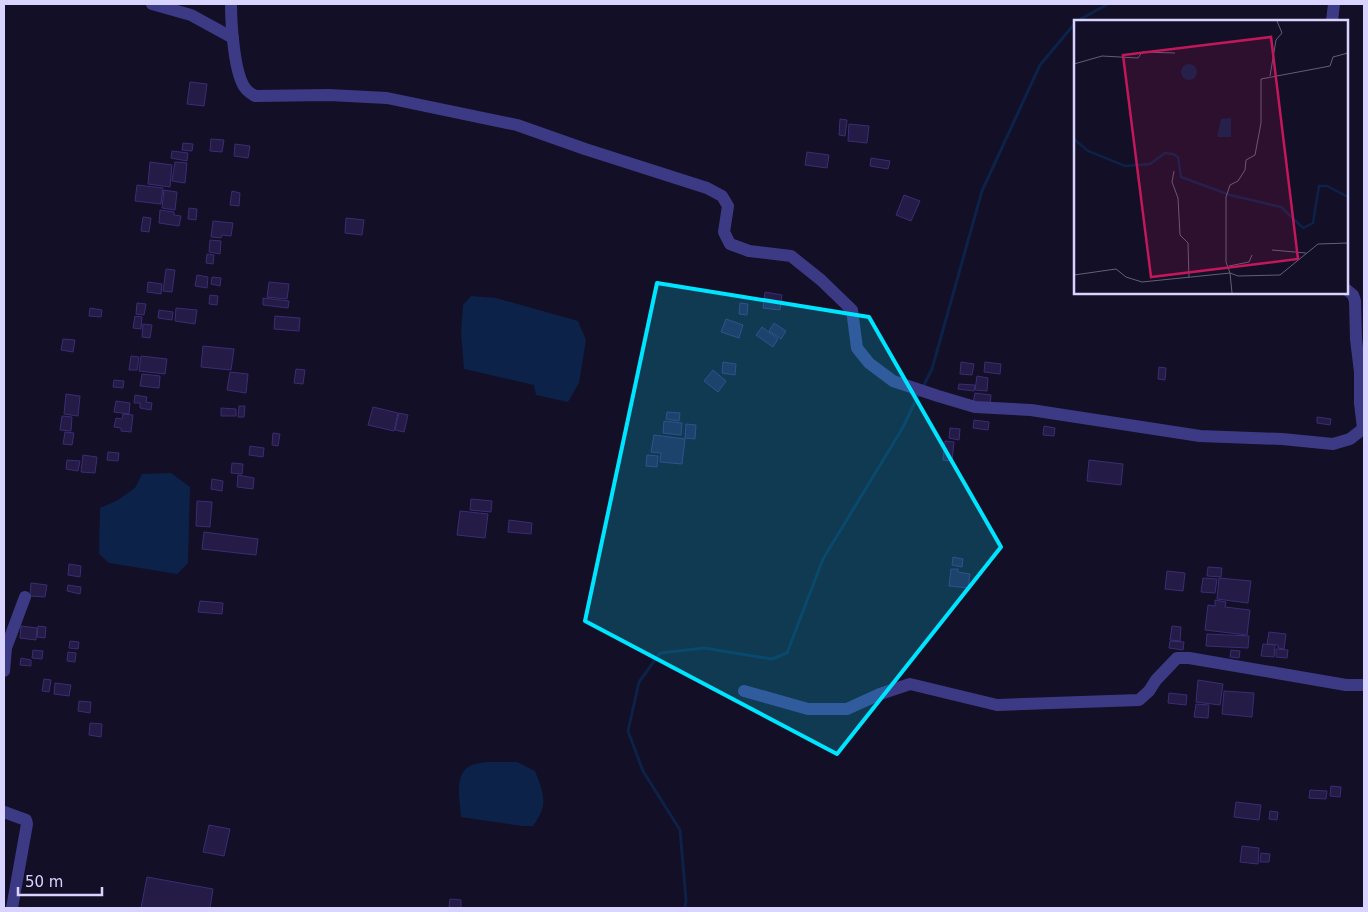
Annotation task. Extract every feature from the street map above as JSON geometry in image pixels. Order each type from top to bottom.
[{"type":"street","points":[[152,4],[191,15],[233,38]]},
{"type":"street","points":[[231,4],[233,38],[240,80],[246,90],[255,96],[387,98],[422,105],[517,125],[708,188],[722,196],[728,206],[724,232],[730,244],[749,251],[791,256],[821,280],[852,310],[857,348],[869,363],[893,381],[975,407],[1031,410],[1200,436],[1282,439],[1333,444],[1350,439],[1363,428],[1355,301],[1353,295],[1348,291]]},
{"type":"street","points":[[1332,20],[1334,4]]},
{"type":"street","points":[[4,671],[6,648],[25,597]]},
{"type":"street","points":[[744,691],[808,709],[847,710],[880,694],[910,684],[997,705],[1139,700],[1177,658],[1190,658],[1346,685],[1364,685]]},
{"type":"street","points":[[4,812],[23,818],[27,824],[12,908]]},
{"type":"highlighted area","points":[[657,283],[869,317],[1001,547],[837,754],[585,621]]},
{"type":"water","points":[[471,296],[496,298],[578,321],[586,340],[579,383],[568,402],[536,395],[534,385],[464,369],[461,333],[463,305]]},
{"type":"water","points":[[171,473],[190,487],[188,563],[177,574],[109,563],[99,554],[100,508],[118,500],[135,488],[142,474]]},
{"type":"water","points":[[487,762],[517,762],[535,771],[543,793],[543,805],[533,826],[461,817],[459,783],[461,777],[468,767]]},
{"type":"building","points":[[190,82],[207,84],[204,106],[187,104]]},
{"type":"building","points":[[840,119],[847,120],[845,136],[839,135]]},
{"type":"building","points":[[849,124],[869,126],[867,143],[848,141]]},
{"type":"building","points":[[211,139],[224,140],[222,152],[210,151]]},
{"type":"building","points":[[183,143],[193,144],[192,151],[182,150]]},
{"type":"building","points":[[235,144],[250,146],[248,158],[234,156]]},
{"type":"building","points":[[172,151],[188,153],[187,161],[171,158]]},
{"type":"building","points":[[807,152],[829,155],[827,168],[805,165]]},
{"type":"building","points":[[871,158],[890,161],[888,169],[870,166]]},
{"type":"building","points":[[150,162],[172,165],[170,187],[148,184]]},
{"type":"building","points":[[175,162],[187,163],[185,183],[172,181]]},
{"type":"building","points":[[137,185],[163,188],[161,204],[135,201]]},
{"type":"building","points":[[164,190],[177,192],[175,210],[162,208]]},
{"type":"building","points":[[232,191],[240,193],[239,206],[230,205]]},
{"type":"building","points":[[904,195],[920,201],[911,221],[896,215]]},
{"type":"building","points":[[189,208],[197,209],[196,220],[188,219]]},
{"type":"building","points":[[160,210],[174,212],[174,215],[181,216],[179,226],[159,223]]},
{"type":"building","points":[[143,217],[151,218],[149,232],[141,231]]},
{"type":"building","points":[[346,218],[364,220],[362,235],[345,233]]},
{"type":"building","points":[[213,221],[233,223],[231,236],[211,237]]},
{"type":"building","points":[[210,240],[221,241],[220,254],[209,252]]},
{"type":"building","points":[[207,254],[214,255],[213,264],[206,263]]},
{"type":"building","points":[[166,269],[175,270],[172,292],[163,291]]},
{"type":"building","points":[[197,275],[208,277],[207,288],[195,286]]},
{"type":"building","points":[[212,277],[221,278],[220,286],[211,284]]},
{"type":"building","points":[[148,282],[162,284],[161,294],[147,292]]},
{"type":"building","points":[[269,282],[289,284],[287,299],[267,297]]},
{"type":"building","points":[[765,292],[782,295],[780,310],[763,308]]},
{"type":"building","points":[[210,295],[218,296],[217,305],[209,304]]},
{"type":"building","points":[[263,298],[289,301],[288,308],[263,305]]},
{"type":"building","points":[[137,303],[146,304],[144,315],[136,314]]},
{"type":"building","points":[[740,303],[748,304],[747,315],[739,314]]},
{"type":"building","points":[[90,308],[102,310],[101,317],[89,316]]},
{"type":"building","points":[[176,308],[197,310],[195,324],[175,321]]},
{"type":"building","points":[[159,310],[173,312],[172,320],[158,318]]},
{"type":"building","points":[[135,316],[142,317],[141,329],[133,328]]},
{"type":"building","points":[[275,316],[300,318],[299,331],[274,329]]},
{"type":"building","points":[[726,319],[743,325],[739,338],[721,332]]},
{"type":"building","points":[[774,323],[786,331],[781,339],[769,331]]},
{"type":"building","points":[[143,324],[152,325],[150,338],[142,337]]},
{"type":"building","points":[[762,327],[778,339],[773,347],[756,335]]},
{"type":"building","points":[[63,339],[75,340],[73,352],[61,350]]},
{"type":"building","points":[[203,346],[234,349],[231,370],[201,367]]},
{"type":"building","points":[[131,356],[139,357],[137,370],[129,370]]},
{"type":"building","points":[[141,356],[167,359],[165,374],[139,371]]},
{"type":"building","points":[[723,362],[736,364],[735,375],[722,373]]},
{"type":"building","points":[[961,362],[974,364],[972,375],[960,374]]},
{"type":"building","points":[[985,362],[1001,364],[1000,374],[984,372]]},
{"type":"building","points":[[1159,367],[1166,368],[1165,380],[1158,379]]},
{"type":"building","points":[[296,369],[305,370],[303,384],[294,383]]},
{"type":"building","points":[[713,370],[726,381],[718,392],[704,381]]},
{"type":"building","points":[[230,372],[248,374],[246,393],[227,390]]},
{"type":"building","points":[[142,374],[160,376],[159,388],[140,386]]},
{"type":"building","points":[[977,376],[988,378],[987,391],[975,390]]},
{"type":"building","points":[[114,380],[124,381],[123,388],[113,387]]},
{"type":"building","points":[[959,384],[975,385],[974,391],[958,389]]},
{"type":"building","points":[[975,393],[991,395],[990,405],[973,403]]},
{"type":"building","points":[[66,394],[80,396],[78,416],[64,414]]},
{"type":"building","points":[[135,395],[147,397],[146,402],[152,403],[151,410],[140,408],[140,403],[134,403]]},
{"type":"building","points":[[116,401],[130,403],[129,414],[114,412]]},
{"type":"building","points":[[239,406],[245,406],[244,417],[238,417]]},
{"type":"building","points":[[373,407],[398,413],[394,431],[368,425]]},
{"type":"building","points":[[221,408],[236,409],[236,416],[221,416]]},
{"type":"building","points":[[667,412],[680,413],[679,421],[666,419]]},
{"type":"building","points":[[399,413],[408,415],[404,432],[395,430]]},
{"type":"building","points":[[123,414],[133,415],[131,432],[121,431],[121,428],[114,427],[116,418],[122,419]]},
{"type":"building","points":[[62,416],[72,417],[71,431],[60,430]]},
{"type":"building","points":[[1317,417],[1331,419],[1330,425],[1317,423]]},
{"type":"building","points":[[974,420],[989,422],[988,430],[973,428]]},
{"type":"building","points":[[664,421],[682,423],[681,435],[663,433]]},
{"type":"building","points":[[686,424],[696,425],[695,439],[685,438]]},
{"type":"building","points":[[1044,426],[1055,428],[1054,436],[1043,435]]},
{"type":"building","points":[[950,428],[960,429],[959,440],[949,438]]},
{"type":"building","points":[[65,432],[74,433],[72,445],[63,444]]},
{"type":"building","points":[[273,433],[280,434],[278,446],[272,445]]},
{"type":"building","points":[[654,435],[685,439],[682,464],[660,462],[661,453],[651,452]]},
{"type":"building","points":[[945,441],[954,442],[952,461],[943,460]]},
{"type":"building","points":[[250,446],[264,448],[263,457],[249,455]]},
{"type":"building","points":[[108,452],[119,453],[118,461],[107,460]]},
{"type":"building","points":[[83,455],[97,457],[95,473],[81,472]]},
{"type":"building","points":[[647,455],[658,456],[657,467],[646,466]]},
{"type":"building","points":[[67,460],[80,461],[78,471],[66,469]]},
{"type":"building","points":[[1089,460],[1123,464],[1121,485],[1087,481]]},
{"type":"building","points":[[232,463],[243,464],[242,474],[231,473]]},
{"type":"building","points":[[238,475],[254,478],[253,489],[237,487]]},
{"type":"building","points":[[212,479],[223,481],[222,491],[211,489]]},
{"type":"building","points":[[471,499],[492,501],[491,512],[470,510]]},
{"type":"building","points":[[197,501],[212,502],[210,527],[196,526]]},
{"type":"building","points":[[460,511],[488,514],[485,538],[457,535]]},
{"type":"building","points":[[509,520],[532,523],[531,534],[508,532]]},
{"type":"building","points":[[204,532],[258,539],[256,555],[202,549]]},
{"type":"building","points":[[953,557],[963,559],[962,567],[952,565]]},
{"type":"building","points":[[69,564],[81,566],[80,577],[68,575]]},
{"type":"building","points":[[1208,567],[1222,568],[1221,577],[1207,576]]},
{"type":"building","points":[[951,569],[958,569],[958,572],[970,574],[968,588],[949,586]]},
{"type":"building","points":[[1167,571],[1185,573],[1183,591],[1165,589]]},
{"type":"building","points":[[1203,578],[1217,579],[1215,593],[1201,592]]},
{"type":"building","points":[[1219,578],[1251,581],[1248,603],[1217,599]]},
{"type":"building","points":[[31,583],[47,585],[45,597],[30,596]]},
{"type":"building","points":[[68,585],[81,587],[80,594],[67,591]]},
{"type":"building","points":[[1215,600],[1226,602],[1225,607],[1250,610],[1247,635],[1205,630],[1208,605],[1215,606]]},
{"type":"building","points":[[200,601],[223,603],[222,614],[198,612]]},
{"type":"building","points":[[21,626],[37,628],[36,640],[20,638]]},
{"type":"building","points":[[38,626],[46,627],[45,638],[37,637]]},
{"type":"building","points":[[1172,626],[1181,627],[1180,641],[1170,640]]},
{"type":"building","points":[[1269,632],[1286,634],[1284,649],[1278,648],[1278,645],[1267,644]]},
{"type":"building","points":[[1207,634],[1249,636],[1248,648],[1206,646]]},
{"type":"building","points":[[70,641],[79,642],[78,649],[69,648]]},
{"type":"building","points":[[1170,641],[1184,642],[1183,650],[1169,648]]},
{"type":"building","points":[[1263,644],[1275,645],[1274,657],[1261,656]]},
{"type":"building","points":[[1276,649],[1288,650],[1287,658],[1276,657]]},
{"type":"building","points":[[33,650],[43,651],[42,659],[32,658]]},
{"type":"building","points":[[1231,650],[1240,651],[1239,658],[1230,657]]},
{"type":"building","points":[[68,652],[76,653],[75,662],[67,661]]},
{"type":"building","points":[[21,658],[31,660],[31,666],[20,665]]},
{"type":"building","points":[[44,679],[51,680],[49,692],[42,691]]},
{"type":"building","points":[[1198,680],[1223,684],[1220,705],[1196,702]]},
{"type":"building","points":[[55,683],[71,685],[69,696],[54,694]]},
{"type":"building","points":[[1224,691],[1254,693],[1252,717],[1222,714]]},
{"type":"building","points":[[1169,693],[1187,695],[1186,705],[1168,703]]},
{"type":"building","points":[[79,701],[91,702],[90,713],[78,711]]},
{"type":"building","points":[[1196,704],[1209,705],[1208,718],[1194,717]]},
{"type":"building","points":[[90,723],[102,724],[101,737],[89,735]]},
{"type":"building","points":[[1331,786],[1341,787],[1340,797],[1330,796]]},
{"type":"building","points":[[1310,790],[1327,791],[1326,799],[1309,798]]},
{"type":"building","points":[[1236,802],[1261,805],[1259,820],[1234,817]]},
{"type":"building","points":[[1270,811],[1278,812],[1277,820],[1269,819]]},
{"type":"building","points":[[209,825],[230,829],[224,856],[203,852]]},
{"type":"building","points":[[1242,846],[1259,848],[1258,864],[1240,862]]},
{"type":"building","points":[[1261,853],[1270,854],[1269,862],[1260,862]]},
{"type":"building","points":[[147,877],[213,889],[210,908],[141,908]]},
{"type":"building","points":[[450,899],[461,900],[461,908],[449,907]]},
{"type":"waterway","points":[[1079,20],[1108,4]]},
{"type":"waterway","points":[[923,387],[932,369],[982,191],[1040,65],[1074,24]]},
{"type":"waterway","points":[[685,908],[686,900],[680,830],[643,771],[628,731],[639,682],[660,653],[704,648],[772,659],[787,653],[823,559],[902,429],[919,394]]}]
